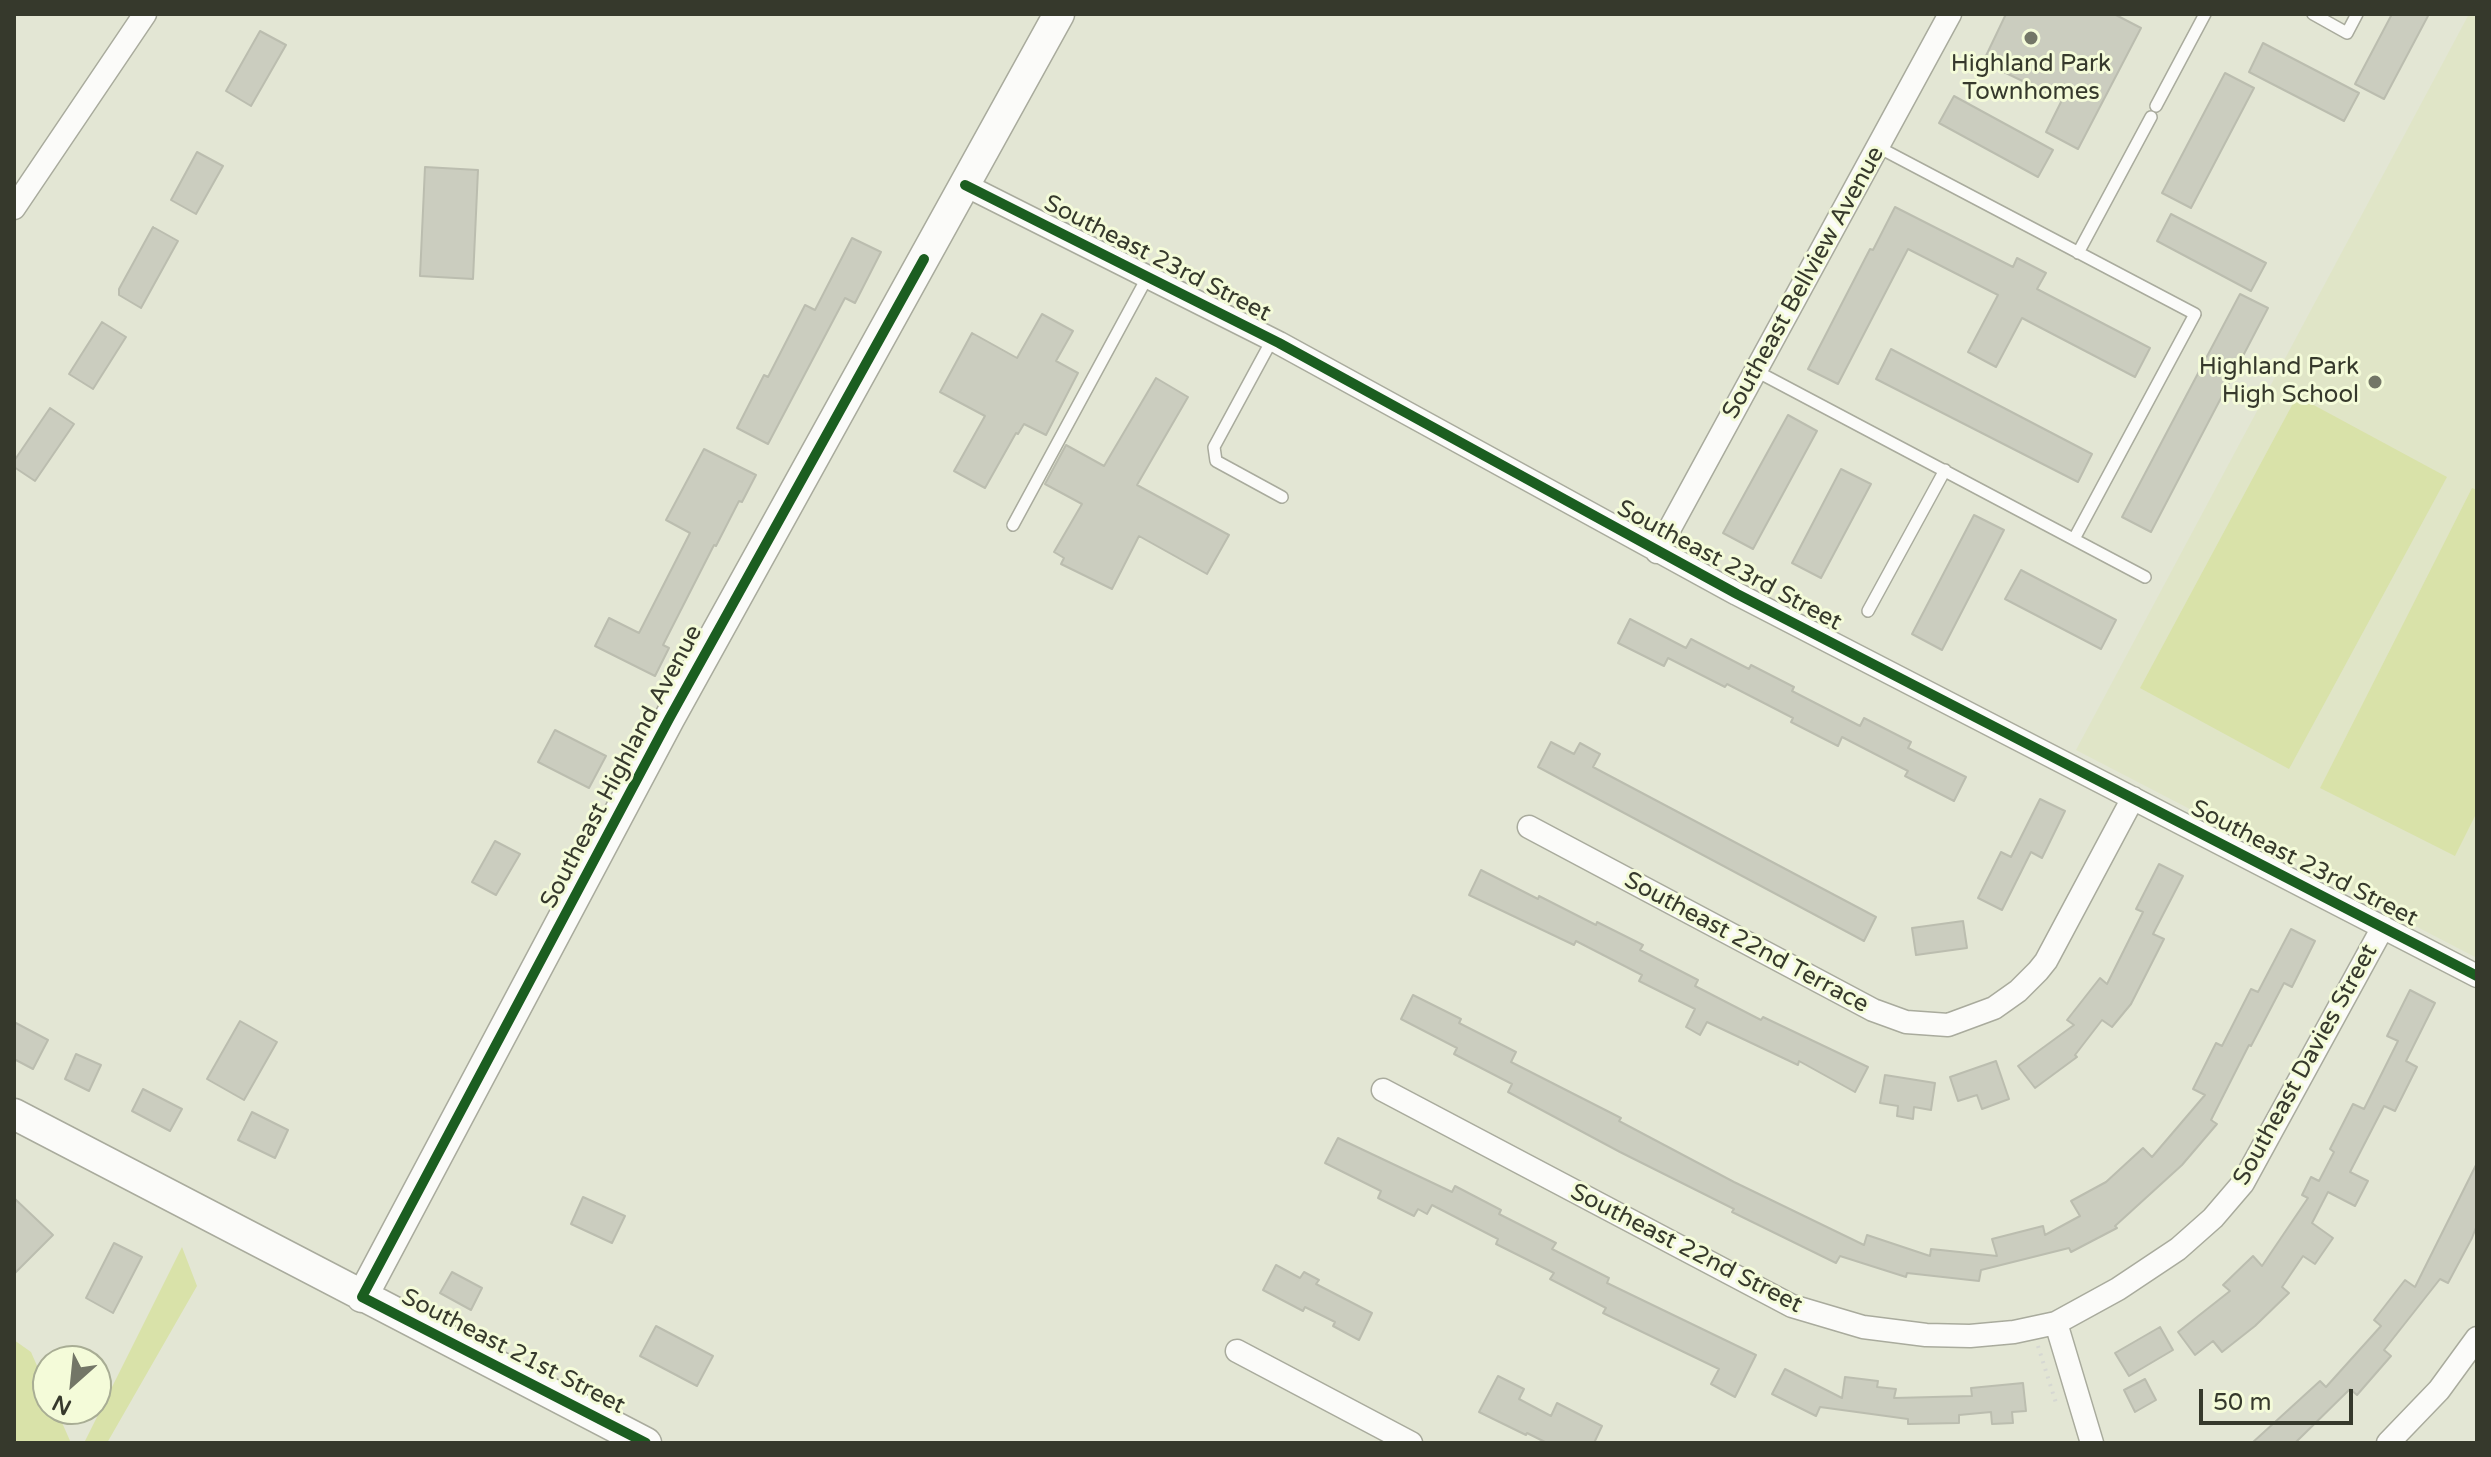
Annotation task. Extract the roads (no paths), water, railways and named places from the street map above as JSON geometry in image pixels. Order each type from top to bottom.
[{"type":"street","points":[[14,208],[145,14]]},
{"type":"street","points":[[965,185],[1059,14]]},
{"type":"street","name":"Southeast Bellview Avenue","points":[[1657,552],[1950,14]]},
{"type":"street","name":"Southeast Highland Avenue","points":[[362,1297],[669,719],[965,185]]},
{"type":"street","name":"Southeast 23rd Street","points":[[965,185],[1272,340],[1657,552],[2477,976]]},
{"type":"street","name":"Southeast 22nd Terrace","points":[[1529,827],[1889,1017],[1923,1025],[1948,1025],[1994,1008],[2018,991],[2046,961],[2133,798]]},
{"type":"street","name":"Southeast Davies Street","points":[[2056,1323],[2118,1289],[2178,1249],[2229,1201],[2243,1183],[2383,927]]},
{"type":"street","name":"Southeast 22nd Street","points":[[1383,1090],[1776,1299],[1822,1317],[1863,1327],[1941,1336],[2014,1332],[2056,1323]]},
{"type":"street","name":"Southeast 21st Street","points":[[14,1114],[646,1443]]},
{"type":"street","points":[[2056,1323],[2092,1443]]},
{"type":"street","points":[[2388,1443],[2439,1390],[2477,1338]]},
{"type":"street","points":[[1237,1351],[1411,1443]]},
{"type":"lane","points":[[2078,253],[2205,14]]},
{"type":"lane","points":[[2313,14],[2347,33],[2357,14]]},
{"type":"lane","points":[[1878,147],[2195,314],[2074,539]]},
{"type":"lane","points":[[1013,525],[1148,276]]},
{"type":"lane","points":[[1272,340],[1214,447],[1216,461],[1282,497]]},
{"type":"lane","points":[[1756,371],[2145,577]]},
{"type":"lane","points":[[1868,611],[1945,470]]},
{"type":"place","name":"Highland Park Townhomes","points":[[2031,38]]},
{"type":"place","name":"Highland Park High School","points":[[2375,382]]}]
